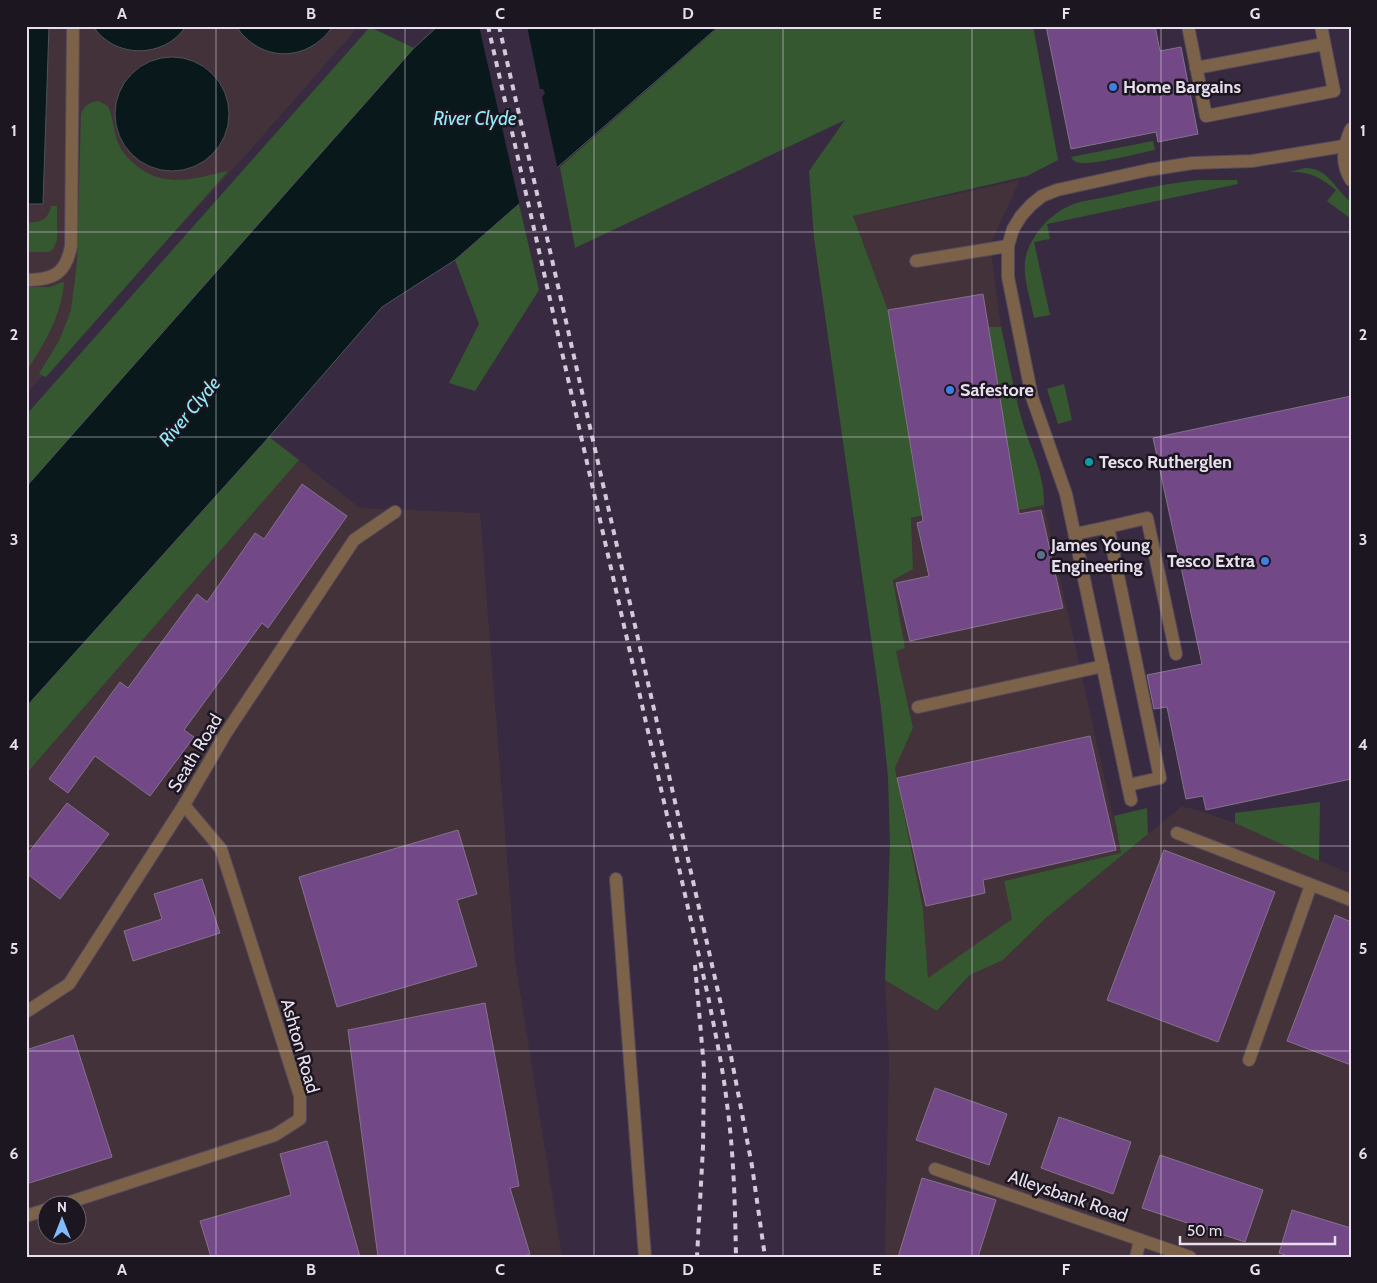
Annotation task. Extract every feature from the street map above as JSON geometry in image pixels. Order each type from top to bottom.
[{"type":"street","points":[[26,280],[49,279],[66,264],[70,255],[73,26]]},
{"type":"street","points":[[1188,26],[1206,116],[1334,91],[1321,26]]},
{"type":"street","points":[[1196,68],[1324,44]]},
{"type":"street","points":[[1351,130],[1344,146],[1344,161],[1347,174],[1351,180]]},
{"type":"street","points":[[1131,800],[1075,534],[1061,477],[1032,397],[1008,277],[1008,246],[1013,228],[1031,205],[1042,196],[1057,190],[1148,170],[1193,163],[1252,161],[1344,146]]},
{"type":"street","points":[[916,261],[1008,246]]},
{"type":"street","name":"Seath Road","points":[[26,1012],[69,984],[184,805],[226,732],[354,540],[395,512]]},
{"type":"street","points":[[1075,534],[1147,518],[1176,654]]},
{"type":"street","points":[[1108,527],[1160,778],[1128,785]]},
{"type":"street","points":[[918,707],[1103,666]]},
{"type":"street","name":"Ashton Road","points":[[88,1196],[275,1135],[300,1120],[300,1096],[221,849],[184,805]]},
{"type":"street","points":[[1177,833],[1351,900]]},
{"type":"street","points":[[616,879],[645,1257]]},
{"type":"street","points":[[1250,1060],[1311,885]]},
{"type":"street","name":"Alleysbank Road","points":[[935,1169],[1190,1257]]},
{"type":"street","points":[[26,1216],[38,1212]]},
{"type":"street","points":[[1136,1257],[1140,1240]]},
{"type":"shaded area","points":[[26,26],[359,26],[243,158],[26,394]]},
{"type":"shaded area","points":[[1020,180],[990,245],[1001,327],[989,327],[1014,484],[919,500],[888,310],[853,216]]},
{"type":"shaded area","points":[[299,460],[360,508],[480,513],[515,960],[562,1257],[26,1257],[26,774]]},
{"type":"shaded area","points":[[998,500],[1002,514],[1044,505],[1121,853],[1004,881],[1012,919],[928,979],[923,909],[895,768],[913,728],[896,650],[905,648],[893,580],[913,568],[911,519]]},
{"type":"shaded area","points":[[1181,807],[1191,808],[1235,823],[1351,874],[1351,1257],[885,1257],[889,1060],[885,980],[938,1011],[971,975],[1003,960],[1047,917]]},
{"type":"green space","points":[[720,26],[1033,26],[1058,160],[1027,176],[853,216],[888,310],[919,499],[1014,484],[988,327],[1001,327],[1015,394],[1044,493],[1044,505],[1001,514],[997,500],[911,518],[913,569],[893,580],[905,648],[896,651],[913,728],[895,768],[923,909],[928,978],[1012,919],[1004,881],[1121,853],[1114,816],[1147,808],[1148,834],[1047,917],[1003,960],[970,975],[937,1011],[885,980],[890,843],[888,777],[881,708],[814,238],[809,171],[845,120],[575,248],[560,167]]},
{"type":"green space","points":[[370,27],[414,48],[26,487],[26,415]]},
{"type":"green space","points":[[98,101],[108,106],[116,137],[124,153],[138,167],[149,174],[171,180],[182,180],[228,171],[46,377],[39,374],[60,339],[71,310],[77,263],[81,114],[87,105]]},
{"type":"green space","points":[[1153,141],[1155,150],[1117,158],[1080,163],[1071,157]]},
{"type":"green space","points":[[1305,168],[1320,171],[1326,175],[1351,202],[1351,219],[1327,201],[1336,190],[1331,186],[1309,174],[1290,172]]},
{"type":"green space","points":[[1200,180],[1237,180],[1238,184],[1047,224],[1050,239],[1034,242],[1050,315],[1034,318],[1026,282],[1025,261],[1030,245],[1039,230],[1058,212],[1080,202],[1153,187]]},
{"type":"green space","points":[[519,204],[539,290],[475,391],[449,383],[479,324],[455,260]]},
{"type":"green space","points":[[51,206],[57,206],[57,240],[53,249],[48,252],[26,252],[26,223],[43,220],[48,215]]},
{"type":"green space","points":[[62,282],[64,283],[62,295],[51,330],[26,372],[26,287],[50,287]]},
{"type":"green space","points":[[1064,384],[1072,420],[1058,424],[1047,389]]},
{"type":"green space","points":[[269,437],[299,460],[26,774],[26,707]]},
{"type":"green space","points":[[1320,802],[1319,861],[1235,823],[1235,813]]},
{"type":"water","points":[[26,26],[49,26],[43,204],[26,204]]},
{"type":"water","points":[[93,26],[186,26],[177,37],[166,45],[140,51],[113,45],[102,37]]},
{"type":"water","points":[[236,26],[333,26],[323,38],[311,47],[298,52],[284,54],[258,47],[246,38]]},
{"type":"water","name":"River Clyde","points":[[438,26],[719,26],[455,260],[382,307],[269,437],[26,707],[26,487],[414,48]]},
{"type":"water","points":[[172,57],[194,62],[212,74],[224,92],[229,114],[224,136],[212,154],[194,166],[172,171],[150,166],[132,154],[120,136],[115,114],[120,92],[132,74],[150,62]]},
{"type":"pier","points":[[479,26],[527,26],[540,89],[543,89],[545,93],[542,97],[558,170],[520,207]]},
{"type":"building","name":"Home Bargains","points":[[1046,26],[1155,26],[1160,51],[1181,47],[1198,134],[1158,142],[1156,132],[1071,149]]},
{"type":"building","points":[[983,294],[1019,514],[1041,510],[1063,608],[910,641],[896,583],[929,576],[917,523],[923,521],[888,310]]},
{"type":"building","name":"Tesco Extra","points":[[1351,396],[1351,779],[1206,810],[1203,796],[1186,799],[1167,707],[1154,709],[1147,675],[1202,664],[1153,438]]},
{"type":"building","points":[[302,484],[347,516],[268,628],[262,623],[184,730],[194,737],[150,796],[95,756],[68,793],[49,779],[120,682],[128,688],[197,594],[207,602],[255,533],[264,539]]},
{"type":"building","points":[[1090,736],[1116,850],[983,880],[985,893],[926,906],[897,778]]},
{"type":"building","points":[[67,803],[109,834],[60,899],[26,873],[26,856]]},
{"type":"building","points":[[458,830],[477,894],[457,900],[477,966],[337,1007],[299,877]]},
{"type":"building","points":[[1164,850],[1275,892],[1218,1042],[1107,1000]]},
{"type":"building","points":[[202,879],[220,933],[133,961],[124,931],[162,919],[154,894]]},
{"type":"building","points":[[1335,915],[1351,922],[1351,1065],[1287,1041]]},
{"type":"building","points":[[485,1003],[519,1186],[510,1188],[530,1254],[521,1257],[378,1257],[348,1030]]},
{"type":"building","points":[[73,1035],[112,1157],[26,1184],[26,1050]]},
{"type":"building","points":[[935,1088],[1007,1114],[989,1165],[916,1140]]},
{"type":"building","points":[[1059,1117],[1131,1142],[1113,1194],[1041,1168]]},
{"type":"building","points":[[327,1141],[360,1257],[211,1257],[200,1221],[291,1195],[280,1154]]},
{"type":"building","points":[[1160,1155],[1263,1190],[1245,1242],[1142,1208]]},
{"type":"building","points":[[922,1178],[996,1200],[978,1257],[898,1257]]},
{"type":"building","points":[[1292,1210],[1351,1228],[1351,1257],[1291,1257],[1279,1253]]},
{"type":"railway","points":[[488,26],[708,996],[721,1064],[729,1123],[734,1180],[736,1257]]},
{"type":"railway","points":[[499,26],[722,1009],[752,1166],[765,1257]]},
{"type":"railway","points":[[695,965],[704,1068],[703,1147],[697,1257]]},
{"type":"place","name":"Home Bargains","points":[[1113,87]]},
{"type":"place","name":"Safestore","points":[[950,390]]},
{"type":"place","name":"Tesco Rutherglen","points":[[1089,462]]},
{"type":"place","name":"James Young Engineering","points":[[1041,555]]},
{"type":"place","name":"Tesco Extra","points":[[1265,561]]}]
